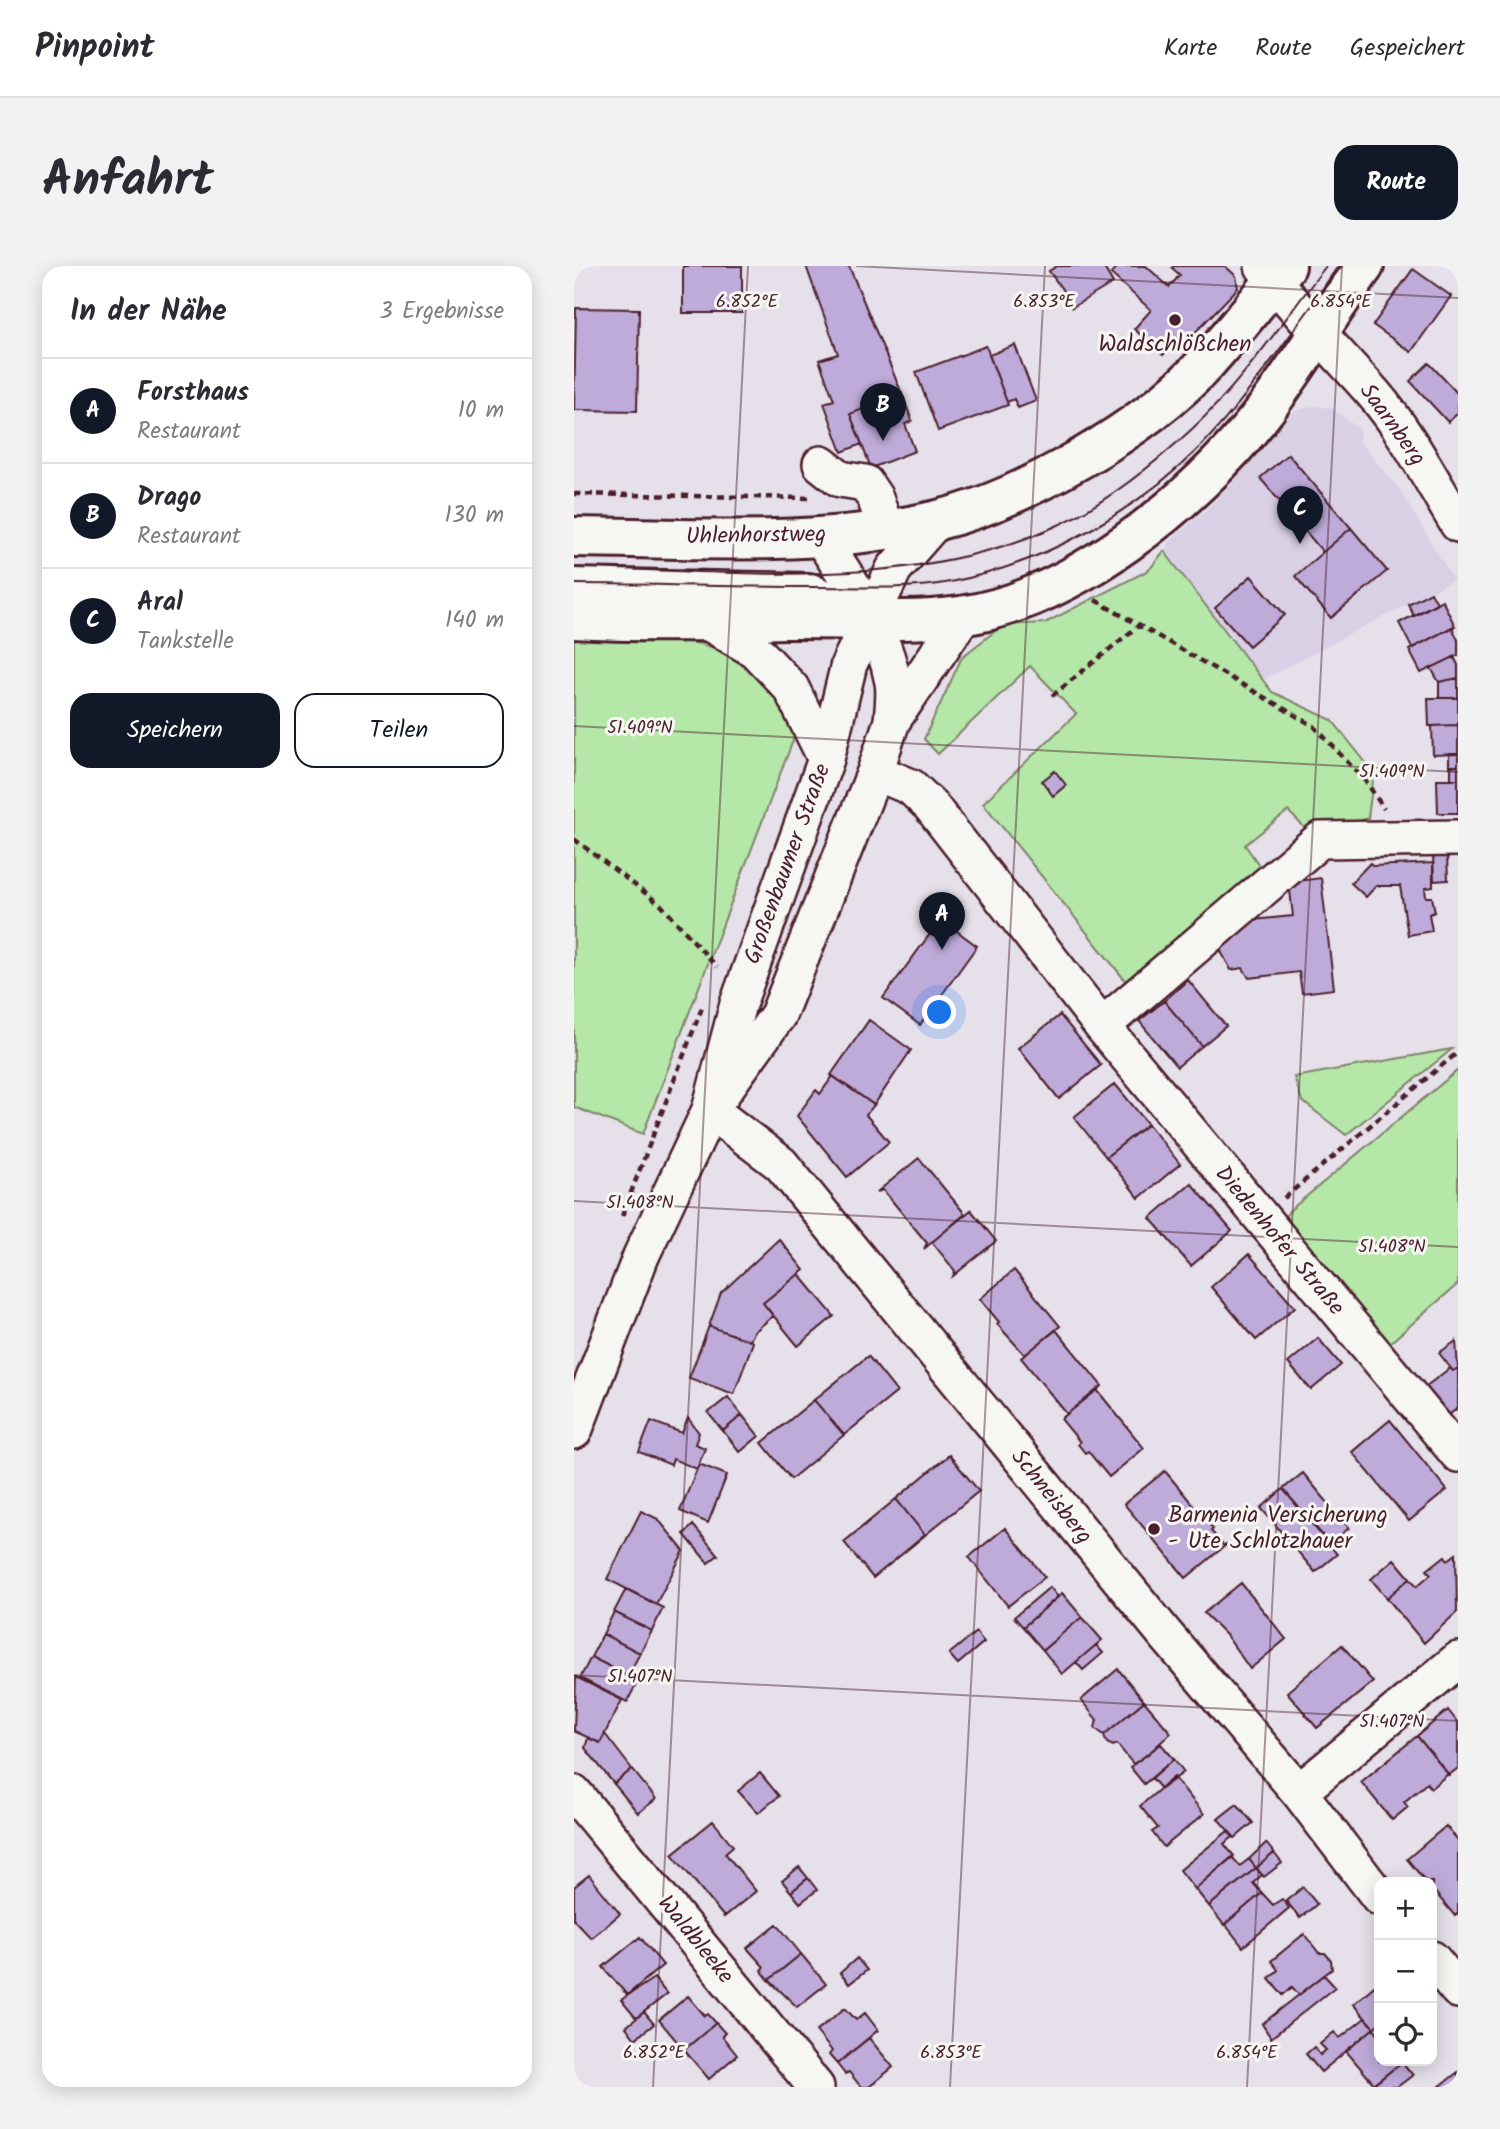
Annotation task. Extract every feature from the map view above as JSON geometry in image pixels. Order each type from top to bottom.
[{"type":"main road","points":[[574,619],[709,623],[788,619],[871,621],[963,616],[1017,602],[1069,580],[1116,551],[1209,473],[1262,414],[1364,266]]},
{"type":"main road","name":"Großenbaumer Straße","points":[[937,520],[1048,477],[1106,442],[1178,389],[1204,365],[1274,271]]},
{"type":"main road","name":"Uhlenhorstweg","points":[[574,537],[820,536],[937,520]]},
{"type":"street","name":"Großenbaumer Straße","points":[[1274,271],[1316,332]]},
{"type":"street","name":"Saarnberg","points":[[1316,332],[1374,394],[1408,441],[1458,524]]},
{"type":"street","points":[[821,464],[839,479],[865,483],[875,498],[886,529]]},
{"type":"street","name":"Großenbaumer Straße","points":[[574,1431],[642,1256],[710,1110],[738,1004],[826,759],[849,664],[894,569],[937,520]]},
{"type":"street","name":"Großenbaumer Straße","points":[[710,1110],[778,1015],[875,772],[892,721],[894,686],[888,661],[854,587],[820,536]]},
{"type":"street","points":[[574,571],[776,575],[854,587]]},
{"type":"street","points":[[574,586],[809,591],[871,621]]},
{"type":"street","name":"Großenbaumer Straße","points":[[892,721],[963,616]]},
{"type":"street","points":[[709,623],[755,650],[791,688],[826,759]]},
{"type":"street","name":"Diedenhofer Straße","points":[[875,772],[911,787],[931,806],[1102,1026],[1458,1454]]},
{"type":"street","points":[[1102,1026],[1287,853],[1320,839],[1458,838]]},
{"type":"street","name":"Schneisberg","points":[[710,1110],[780,1164],[1146,1612],[1299,1792],[1374,1890]]},
{"type":"street","points":[[1299,1792],[1458,1660]]},
{"type":"street","name":"Waldbleeke","points":[[574,1793],[816,2087]]},
{"type":"street","points":[[1437,1965],[1458,1990]]},
{"type":"path","points":[[574,494],[775,498]]},
{"type":"path","points":[[1069,580],[1094,600],[1314,726],[1367,783],[1404,838]]},
{"type":"path","points":[[1052,696],[1138,626]]},
{"type":"path","points":[[574,839],[661,905],[718,967]]},
{"type":"path","points":[[713,979],[722,954]]},
{"type":"path","points":[[619,1225],[703,1003]]},
{"type":"path","points":[[1260,1219],[1458,1052]]},
{"type":"shaded area","points":[[1313,406],[1332,408],[1360,430],[1359,441],[1398,487],[1454,580],[1262,680],[1164,551],[1171,540],[1207,509],[1246,468],[1280,423],[1295,411]]},
{"type":"green space","points":[[1164,551],[1272,692],[1332,720],[1374,773],[1368,818],[1312,835],[1288,811],[1245,845],[1266,875],[1132,989],[983,803],[1076,714],[1030,666],[938,754],[924,739],[962,657],[1003,625],[1045,623],[1149,570]]},
{"type":"green space","points":[[574,635],[683,641],[708,646],[732,656],[754,670],[774,691],[795,735],[643,1134],[574,1107]]},
{"type":"green space","points":[[1452,1049],[1346,1135],[1302,1101],[1294,1077]]},
{"type":"green space","points":[[1458,1070],[1458,1284],[1384,1348],[1281,1223],[1289,1211]]},
{"type":"building","points":[[683,266],[742,266],[742,313],[683,313]]},
{"type":"building","points":[[806,266],[849,266],[902,394],[850,414],[862,444],[842,452],[824,403],[834,400],[819,360],[838,354]]},
{"type":"building","points":[[1057,266],[1103,266],[1113,283],[1071,308],[1074,306],[1049,271]]},
{"type":"building","name":"Waldschlößchen","points":[[1118,266],[1146,266],[1169,287],[1180,275],[1172,268],[1174,266],[1225,266],[1236,276],[1238,288],[1187,341],[1180,336],[1163,355],[1134,329],[1151,310],[1111,274]]},
{"type":"building","points":[[1413,269],[1451,296],[1411,352],[1373,325]]},
{"type":"building","points":[[576,308],[639,309],[637,411],[574,410]]},
{"type":"building","points":[[1015,345],[1036,401],[1018,408],[1014,399],[1007,402],[989,355]]},
{"type":"building","points":[[986,346],[1008,405],[938,431],[916,372]]},
{"type":"building","points":[[1429,363],[1458,394],[1458,413],[1448,422],[1410,381]]},
{"type":"building","points":[[902,394],[912,421],[905,424],[915,451],[871,468],[850,414]]},
{"type":"building","points":[[1288,454],[1351,528],[1323,552],[1260,478]]},
{"type":"building","points":[[1351,528],[1387,571],[1331,618],[1295,576]]},
{"type":"building","points":[[1251,576],[1285,615],[1249,646],[1215,608]]},
{"type":"building","points":[[1431,592],[1437,603],[1414,616],[1408,604]]},
{"type":"building","points":[[1442,600],[1455,626],[1412,648],[1399,623]]},
{"type":"building","points":[[1452,627],[1458,640],[1458,655],[1421,673],[1409,650]]},
{"type":"building","points":[[1454,657],[1458,665],[1458,678],[1439,682],[1431,668]]},
{"type":"building","points":[[1458,678],[1458,698],[1439,698],[1439,682]]},
{"type":"building","points":[[1428,698],[1458,698],[1458,725],[1429,726]]},
{"type":"building","points":[[1458,725],[1458,754],[1433,755],[1432,726]]},
{"type":"building","points":[[1449,754],[1458,754],[1458,766],[1449,767]]},
{"type":"building","points":[[1451,766],[1458,766],[1458,779],[1451,779]]},
{"type":"building","points":[[1055,771],[1066,785],[1053,796],[1042,781]]},
{"type":"building","points":[[1437,779],[1458,779],[1458,813],[1438,813]]},
{"type":"building","points":[[1433,855],[1447,855],[1448,880],[1434,881]]},
{"type":"building","points":[[1370,863],[1373,866],[1433,863],[1433,887],[1425,888],[1426,897],[1432,897],[1435,912],[1429,914],[1432,931],[1408,935],[1400,886],[1376,886],[1366,897],[1351,883]]},
{"type":"building","points":[[1321,878],[1334,989],[1302,993],[1299,972],[1249,978],[1243,968],[1231,970],[1217,944],[1243,921],[1293,916],[1289,882]]},
{"type":"building","points":[[941,919],[977,946],[920,1025],[883,998]]},
{"type":"building","points":[[1188,980],[1226,1026],[1202,1046],[1164,1001]]},
{"type":"building","points":[[1164,1001],[1202,1046],[1177,1067],[1139,1021]]},
{"type":"building","points":[[1060,1015],[1101,1065],[1059,1099],[1018,1048]]},
{"type":"building","points":[[869,1020],[911,1050],[874,1105],[831,1075]]},
{"type":"building","points":[[833,1076],[874,1105],[866,1115],[889,1142],[847,1177],[797,1116],[816,1090],[820,1094]]},
{"type":"building","points":[[1115,1084],[1148,1124],[1106,1157],[1074,1117]]},
{"type":"building","points":[[1148,1124],[1180,1164],[1139,1198],[1106,1157]]},
{"type":"building","points":[[919,1158],[965,1214],[924,1249],[927,1243],[883,1190],[877,1192]]},
{"type":"building","points":[[1191,1183],[1232,1231],[1191,1266],[1150,1218]]},
{"type":"building","points":[[971,1210],[996,1241],[953,1276],[955,1271],[932,1242]]},
{"type":"building","points":[[779,1239],[804,1270],[763,1303],[773,1316],[754,1332],[750,1341],[709,1326],[721,1293]]},
{"type":"building","points":[[1249,1254],[1295,1307],[1256,1340],[1211,1287]]},
{"type":"building","points":[[1014,1270],[1060,1326],[1025,1355],[997,1324],[999,1322],[980,1299]]},
{"type":"building","points":[[799,1274],[834,1316],[798,1346],[763,1303]]},
{"type":"building","points":[[709,1326],[753,1342],[734,1394],[689,1378]]},
{"type":"building","points":[[1056,1330],[1102,1386],[1067,1414],[1021,1358]]},
{"type":"building","points":[[1318,1338],[1341,1365],[1311,1390],[1288,1363]]},
{"type":"building","points":[[1456,1341],[1458,1368],[1453,1371],[1439,1353]]},
{"type":"building","points":[[868,1356],[897,1392],[844,1435],[814,1400]]},
{"type":"building","points":[[1450,1368],[1453,1371],[1458,1368],[1458,1408],[1446,1417],[1425,1387]]},
{"type":"building","points":[[1097,1390],[1144,1448],[1109,1477],[1088,1451],[1085,1453],[1078,1444],[1080,1442],[1061,1419]]},
{"type":"building","points":[[728,1397],[742,1415],[723,1431],[708,1413]]},
{"type":"building","points":[[814,1400],[844,1435],[791,1479],[762,1443]]},
{"type":"building","points":[[742,1415],[759,1436],[740,1452],[723,1431]]},
{"type":"building","points":[[688,1418],[699,1433],[695,1444],[705,1448],[697,1469],[673,1459],[671,1465],[639,1452],[651,1421],[682,1433]]},
{"type":"building","points":[[1390,1420],[1447,1490],[1409,1521],[1352,1452]]},
{"type":"building","points":[[949,1455],[979,1491],[925,1535],[896,1499]]},
{"type":"building","points":[[699,1464],[727,1475],[708,1523],[680,1511]]},
{"type":"building","points":[[1165,1471],[1213,1529],[1211,1531],[1226,1545],[1186,1578],[1124,1504]]},
{"type":"building","points":[[1303,1473],[1349,1528],[1330,1544],[1283,1489]]},
{"type":"building","points":[[1283,1489],[1337,1554],[1315,1572],[1261,1508]]},
{"type":"building","points":[[896,1499],[925,1535],[873,1578],[844,1542]]},
{"type":"building","points":[[641,1511],[658,1519],[684,1551],[656,1604],[607,1579]]},
{"type":"building","points":[[693,1525],[718,1555],[708,1563],[684,1534]]},
{"type":"building","points":[[1005,1528],[1045,1577],[1008,1606],[969,1557]]},
{"type":"building","points":[[1456,1554],[1457,1612],[1424,1643],[1387,1598],[1410,1578],[1417,1586],[1431,1574],[1427,1570],[1445,1556],[1448,1560]]},
{"type":"building","points":[[1394,1559],[1410,1578],[1387,1598],[1371,1579]]},
{"type":"building","points":[[1241,1583],[1286,1639],[1250,1669],[1226,1635],[1204,1613]]},
{"type":"building","points":[[1050,1587],[1058,1597],[1023,1627],[1014,1617]]},
{"type":"building","points":[[626,1589],[663,1608],[652,1631],[614,1612]]},
{"type":"building","points":[[1062,1593],[1082,1617],[1043,1650],[1023,1627]]},
{"type":"building","points":[[614,1612],[652,1631],[640,1653],[603,1634]]},
{"type":"building","points":[[1082,1617],[1102,1640],[1062,1674],[1043,1650]]},
{"type":"building","points":[[976,1632],[984,1642],[958,1664],[949,1654]]},
{"type":"building","points":[[603,1634],[640,1653],[628,1676],[591,1657]]},
{"type":"building","points":[[1096,1645],[1103,1653],[1083,1670],[1076,1662]]},
{"type":"building","points":[[1342,1645],[1373,1682],[1317,1728],[1287,1692]]},
{"type":"building","points":[[591,1657],[638,1681],[627,1702],[580,1678]]},
{"type":"building","points":[[1118,1669],[1144,1701],[1104,1735],[1095,1728],[1097,1720],[1081,1700]]},
{"type":"building","points":[[576,1677],[622,1700],[600,1743],[574,1731]]},
{"type":"building","points":[[1144,1701],[1171,1733],[1133,1764],[1117,1744],[1113,1746],[1107,1743],[1104,1735]]},
{"type":"building","points":[[1448,1710],[1458,1723],[1458,1768],[1449,1775],[1417,1736]]},
{"type":"building","points":[[605,1734],[632,1769],[614,1784],[585,1748],[588,1738],[600,1743]]},
{"type":"building","points":[[1417,1736],[1448,1774],[1431,1788],[1427,1783],[1404,1802],[1408,1807],[1392,1820],[1361,1782]]},
{"type":"building","points":[[1161,1744],[1174,1759],[1144,1784],[1130,1767]]},
{"type":"building","points":[[1174,1759],[1184,1772],[1161,1789],[1152,1778]]},
{"type":"building","points":[[632,1769],[656,1799],[638,1813],[614,1784]]},
{"type":"building","points":[[760,1773],[779,1796],[758,1813],[738,1791]]},
{"type":"building","points":[[1174,1777],[1204,1814],[1164,1847],[1152,1832],[1158,1828],[1140,1806]]},
{"type":"building","points":[[1237,1804],[1253,1823],[1235,1838],[1218,1819]]},
{"type":"building","points":[[713,1821],[733,1846],[725,1853],[756,1891],[724,1917],[672,1854]]},
{"type":"building","points":[[1446,1826],[1458,1840],[1458,1913],[1455,1916],[1437,1895],[1437,1877],[1422,1877],[1407,1859]]},
{"type":"building","points":[[1228,1831],[1233,1837],[1224,1844],[1234,1856],[1195,1889],[1180,1870]]},
{"type":"building","points":[[1266,1843],[1274,1853],[1256,1868],[1249,1859]]},
{"type":"building","points":[[1274,1853],[1282,1863],[1264,1877],[1256,1868]]},
{"type":"building","points":[[1232,1857],[1240,1866],[1249,1859],[1256,1868],[1209,1906],[1195,1889]]},
{"type":"building","points":[[799,1867],[808,1878],[791,1892],[782,1881]]},
{"type":"building","points":[[1256,1868],[1262,1875],[1253,1883],[1262,1893],[1224,1925],[1209,1906]]},
{"type":"building","points":[[589,1875],[620,1914],[591,1938],[574,1920],[574,1887]]},
{"type":"building","points":[[808,1878],[817,1890],[800,1903],[791,1892]]},
{"type":"building","points":[[1303,1887],[1317,1904],[1300,1918],[1286,1901]]},
{"type":"building","points":[[1262,1893],[1273,1905],[1282,1899],[1289,1908],[1243,1947],[1225,1924]]},
{"type":"building","points":[[777,1924],[801,1954],[769,1980],[761,1970],[764,1967],[747,1948]]},
{"type":"building","points":[[1304,1934],[1319,1953],[1325,1953],[1331,1960],[1332,1969],[1299,1995],[1292,1987],[1283,1995],[1269,1978],[1278,1970],[1271,1961]]},
{"type":"building","points":[[640,1937],[663,1965],[627,1995],[603,1967]]},
{"type":"building","points":[[801,1954],[826,1984],[797,2007],[769,1980]]},
{"type":"building","points":[[857,1958],[867,1970],[849,1984],[840,1973]]},
{"type":"building","points":[[1324,1975],[1335,1987],[1271,2038],[1262,2024]]},
{"type":"building","points":[[654,1978],[667,1994],[636,2018],[621,2000]]},
{"type":"building","points":[[1374,1986],[1374,2028],[1353,2004]]},
{"type":"building","points":[[688,1996],[705,2016],[708,2014],[716,2023],[684,2050],[659,2020]]},
{"type":"building","points":[[845,2008],[856,2020],[865,2013],[878,2030],[837,2064],[829,2055],[832,2051],[816,2031]]},
{"type":"building","points":[[644,2012],[654,2024],[635,2039],[626,2027]]},
{"type":"building","points":[[1365,2018],[1374,2028],[1321,2072],[1306,2054],[1314,2047],[1320,2055],[1326,2050],[1320,2044],[1334,2032],[1340,2038]]},
{"type":"building","points":[[716,2023],[725,2033],[722,2036],[737,2055],[709,2079],[684,2050]]},
{"type":"building","points":[[1374,2028],[1374,2066],[1397,2066],[1374,2084],[1346,2051]]},
{"type":"building","points":[[869,2038],[893,2067],[869,2087],[861,2087],[849,2072],[845,2074],[837,2064]]},
{"type":"building","points":[[1397,2066],[1405,2066],[1413,2075],[1397,2087],[1371,2087]]},
{"type":"building","points":[[1458,2072],[1458,2087],[1439,2087]]},
{"type":"tram line","points":[[574,568],[756,574],[879,570],[938,562],[997,548],[1054,527],[1091,508],[1127,484],[1192,429],[1245,371],[1326,266]]},
{"type":"tram line","points":[[574,584],[867,588],[917,586],[985,574],[1053,549],[1086,532],[1147,493],[1202,445],[1257,380],[1342,266]]},
{"type":"place","name":"Waldschlößchen","points":[[1175,320]]},
{"type":"place","name":"Drago","points":[[883,441]]},
{"type":"place","name":"Aral","points":[[1300,544]]},
{"type":"place","name":"Forsthaus","points":[[942,950]]},
{"type":"place","name":"Barmenia Versicherung - Ute Schlotzhauer","points":[[1154,1529]]}]
